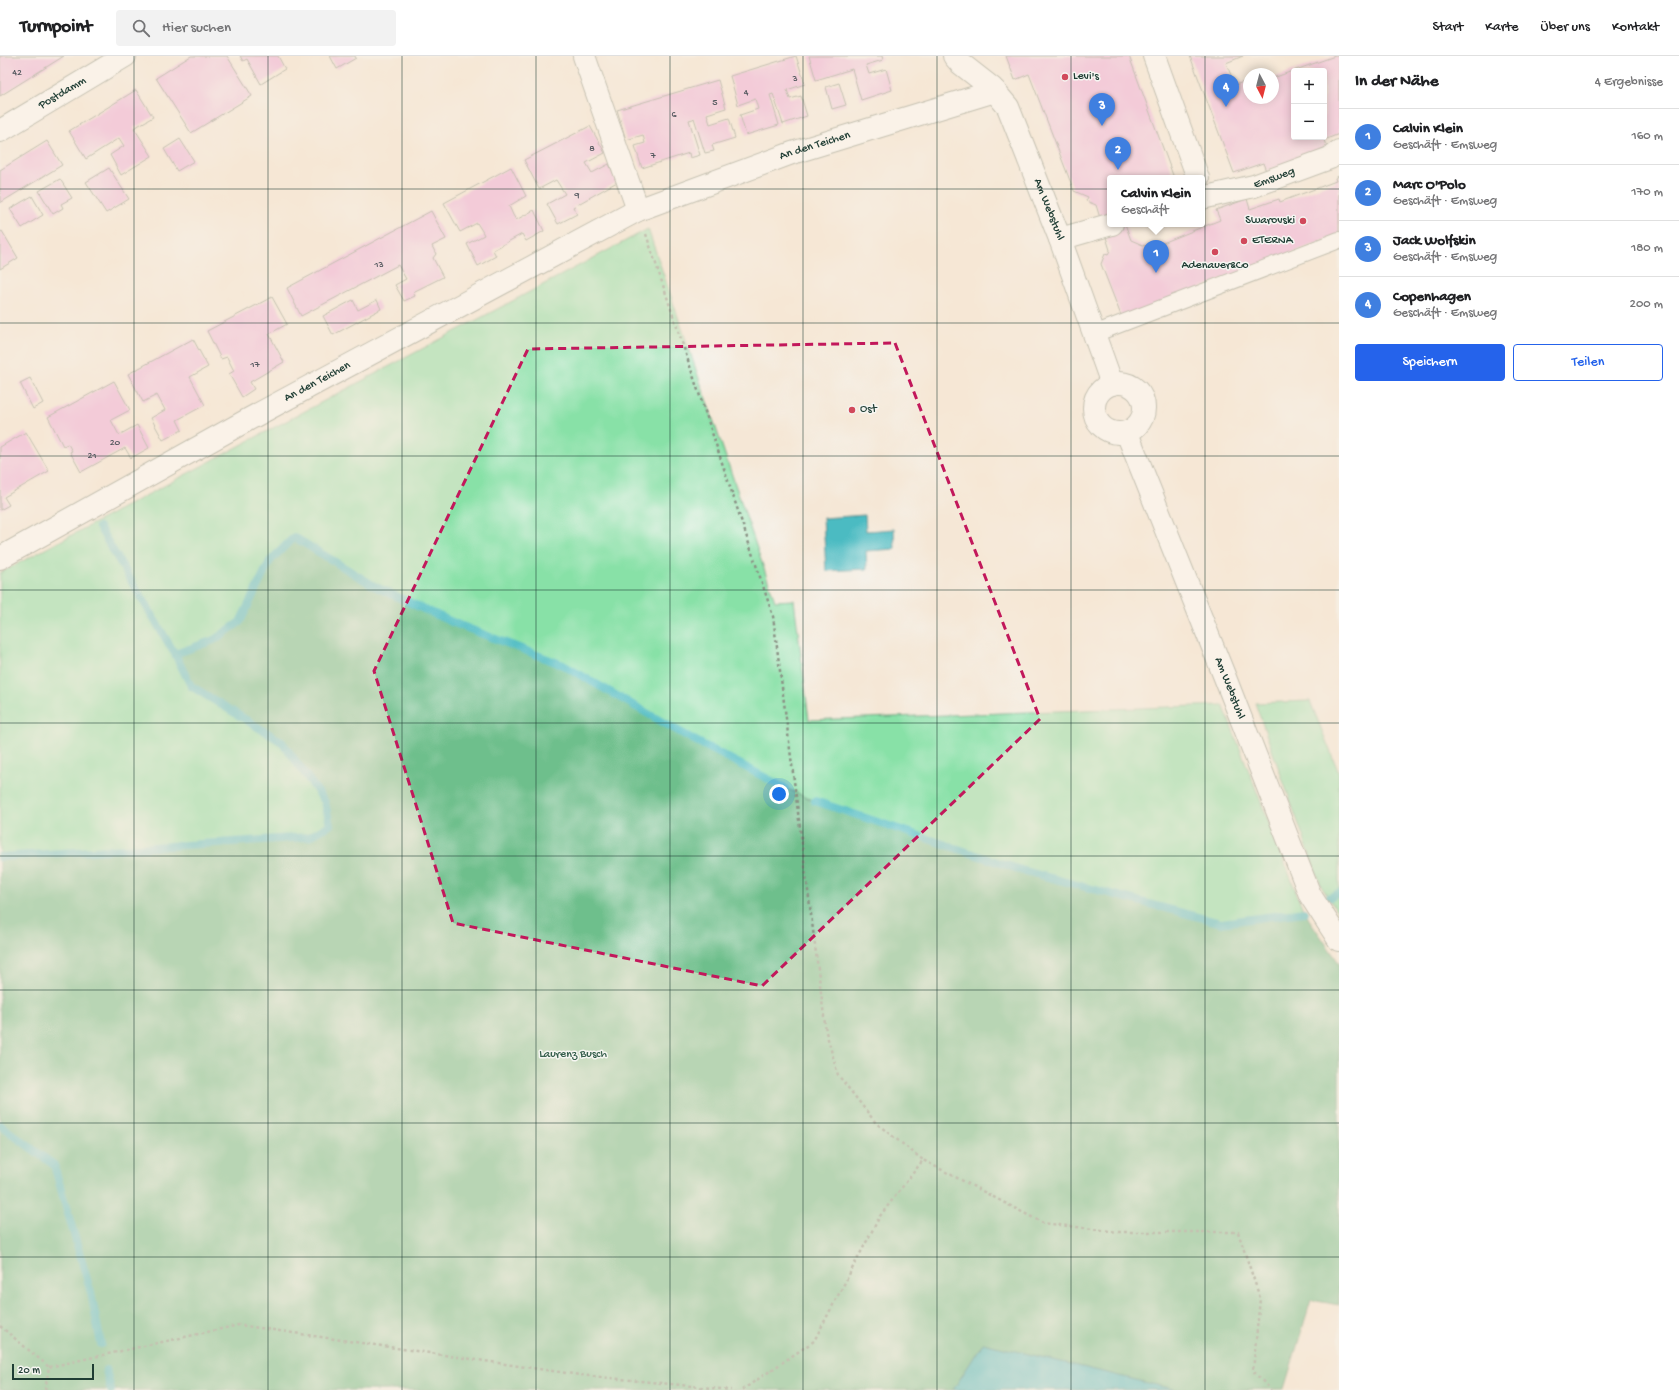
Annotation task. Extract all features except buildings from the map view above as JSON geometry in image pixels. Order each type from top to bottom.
[{"type":"street","name":"Postdamm","points":[[0,131],[125,56]]},
{"type":"street","points":[[584,56],[638,210]]},
{"type":"street","name":"Am Webstuhl","points":[[954,56],[995,91],[1008,107],[1060,239],[1112,384]]},
{"type":"street","name":"Emsweg","points":[[1154,56],[1197,175]]},
{"type":"street","name":"An den Teichen","points":[[0,558],[252,418],[638,210],[792,153],[995,91]]},
{"type":"street","name":"Emsweg","points":[[1205,190],[1254,186],[1330,158],[1339,151]]},
{"type":"street","points":[[1060,239],[1107,225]]},
{"type":"street","points":[[1123,383],[1134,387],[1141,396],[1145,406],[1143,417],[1137,427],[1127,433],[1116,434],[1105,429],[1097,421],[1094,410],[1095,399],[1102,389],[1112,384],[1123,383]]},
{"type":"street","name":"Am Webstuhl","points":[[1127,433],[1310,895],[1339,940]]},
{"type":"lane","points":[[1094,334],[1339,240]]},
{"type":"path","points":[[638,210],[773,616],[826,1032],[838,1075],[876,1123],[923,1160],[1043,1223],[1118,1232],[1238,1232],[1260,1298],[1253,1370],[1271,1390]]},
{"type":"path","points":[[742,1390],[814,1341],[880,1216],[923,1160]]},
{"type":"path","points":[[49,1367],[239,1325],[580,1375],[731,1390]]},
{"type":"path","points":[[0,1326],[49,1367]]},
{"type":"path","points":[[45,1390],[49,1367]]},
{"type":"highlighted area","points":[[895,343],[1040,719],[762,986],[453,923],[374,671],[528,349]]},
{"type":"green space","points":[[648,229],[775,601],[794,600],[809,720],[1223,705],[1304,912],[1221,923],[1021,870],[815,801],[785,788],[694,740],[563,665],[454,623],[376,587],[294,537],[270,561],[240,622],[214,640],[175,654],[191,686],[282,742],[325,802],[330,825],[309,837],[0,857],[0,573]]},
{"type":"green space","name":"Laurenz Busch","points":[[294,537],[376,587],[454,623],[563,665],[694,740],[785,788],[815,801],[1021,870],[1221,923],[1304,912],[1339,963],[1339,1305],[1311,1300],[1284,1389],[1177,1390],[983,1343],[953,1390],[0,1390],[0,857],[309,837],[330,825],[325,802],[282,742],[191,686],[175,654],[214,640],[240,622],[270,561]]},
{"type":"green space","points":[[1310,701],[1339,773],[1339,914],[1321,886],[1255,703]]},
{"type":"water","points":[[865,515],[866,531],[894,529],[895,549],[866,551],[867,569],[826,571],[823,518]]},
{"type":"water","points":[[983,1343],[1177,1390],[953,1390]]},
{"type":"waterway","points":[[0,857],[309,837],[330,825],[325,802],[282,742],[191,686],[175,654],[99,527]]},
{"type":"waterway","points":[[175,654],[214,640],[240,622],[270,561],[294,537],[376,587],[454,623],[563,665],[694,740],[785,788]]},
{"type":"waterway","points":[[815,801],[1021,870],[1221,923],[1304,912]]},
{"type":"waterway","points":[[1326,899],[1339,893]]},
{"type":"waterway","points":[[0,1125],[54,1165],[91,1293],[101,1344]]},
{"type":"waterway","points":[[106,1370],[111,1390]]},
{"type":"place","name":"Levi's","points":[[1065,77]]},
{"type":"place","name":"Copenhagen","points":[[1226,107]]},
{"type":"place","name":"Jack Wolfskin","points":[[1102,126]]},
{"type":"place","name":"Marc O'Polo","points":[[1118,170]]},
{"type":"place","name":"Swarovski","points":[[1303,221]]},
{"type":"place","name":"ETERNA","points":[[1244,241]]},
{"type":"place","name":"Adenauer&Co","points":[[1215,252]]},
{"type":"place","name":"Calvin Klein","points":[[1156,273]]},
{"type":"place","name":"Ost","points":[[852,410]]}]
